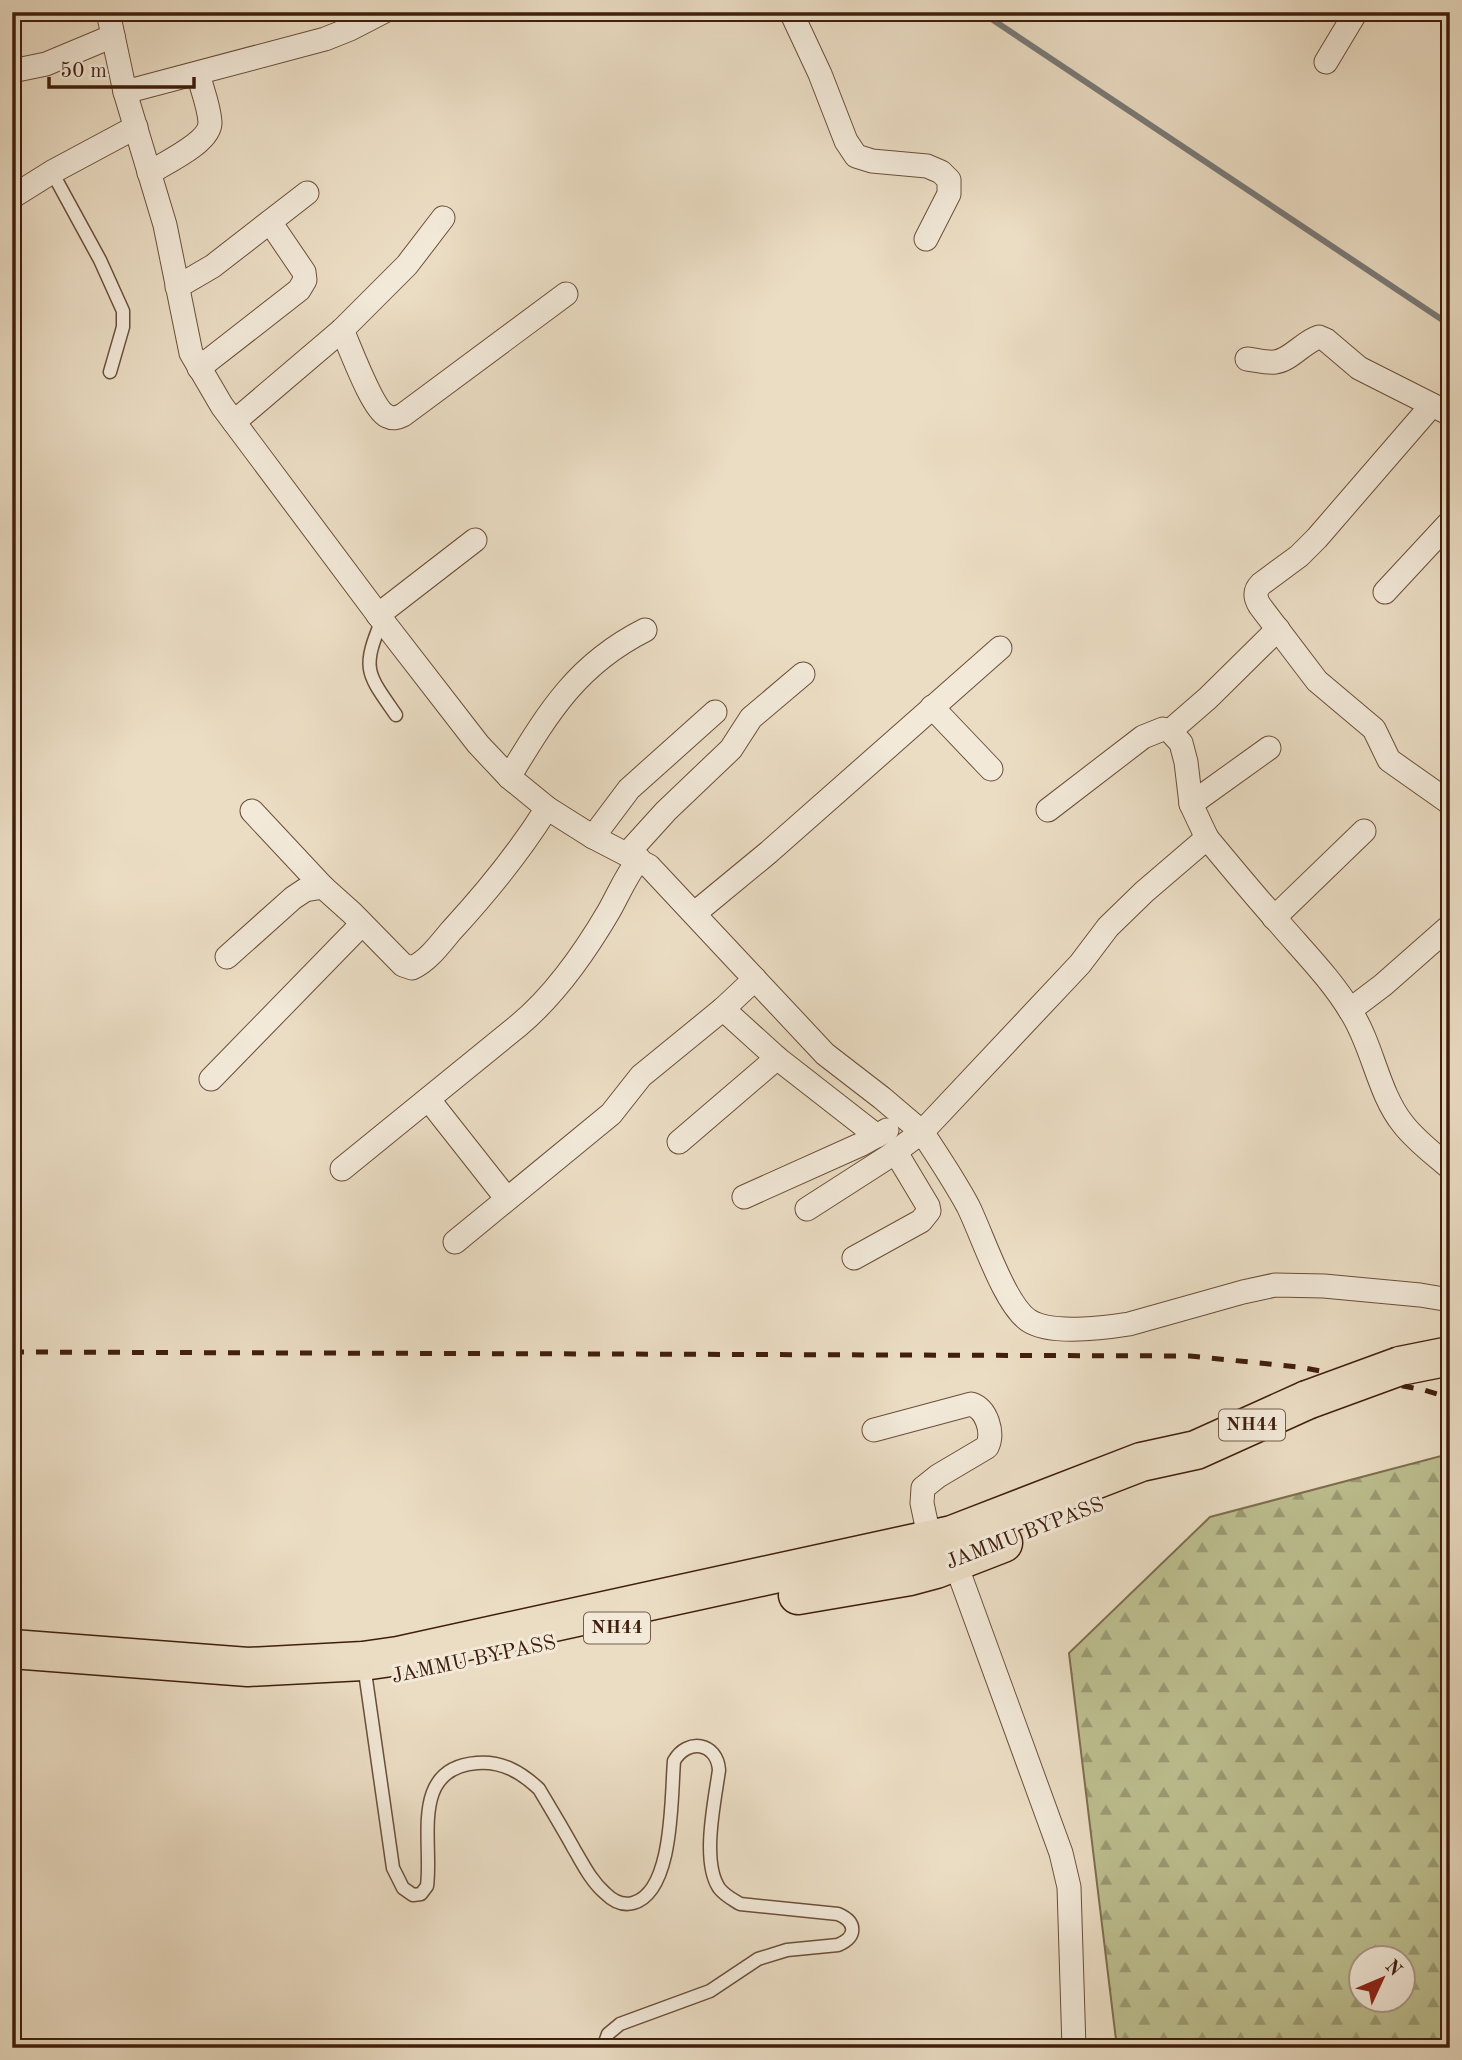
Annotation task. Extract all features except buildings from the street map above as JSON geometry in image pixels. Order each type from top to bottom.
[{"type":"highway","name":"JAMMU BYPASS","points":[[12,1649],[248,1667],[365,1672],[401,1678],[653,1620],[910,1576],[943,1551],[1156,1482],[1196,1450],[1307,1399],[1399,1366],[1450,1356]]},
{"type":"highway","name":"JAMMU BYPASS","points":[[12,1674],[239,1690],[316,1688],[365,1672]]},
{"type":"street","points":[[108,12],[125,92],[165,225],[191,354],[222,405],[336,561],[478,744],[509,777],[539,821],[593,837],[631,865],[659,875],[695,913],[738,996],[777,1058],[948,1171],[968,1207],[1010,1300],[1029,1321],[1058,1328],[1129,1324],[1275,1285],[1324,1286],[1450,1300]]},
{"type":"street","points":[[125,92],[325,39],[383,12]]},
{"type":"street","points":[[791,12],[820,74],[846,141],[856,156],[872,161],[927,166],[941,172],[949,180],[950,194],[926,239]]},
{"type":"street","points":[[1326,62],[1356,12]]},
{"type":"street","points":[[12,71],[46,64],[113,36]]},
{"type":"street","points":[[149,173],[196,144],[207,133],[210,120],[198,74]]},
{"type":"street","points":[[12,197],[52,172],[136,127]]},
{"type":"street","points":[[177,287],[213,267],[307,193]]},
{"type":"street","points":[[234,422],[342,330],[407,264],[443,218]]},
{"type":"street","points":[[199,368],[299,290],[305,280],[304,272],[270,222]]},
{"type":"street","points":[[342,330],[375,404],[384,415],[396,418],[566,294]]},
{"type":"street","points":[[1247,359],[1276,362],[1283,360],[1307,342],[1319,337],[1359,368],[1441,410],[1299,556],[1258,587],[1256,601],[1317,681],[1374,729],[1389,760],[1450,803]]},
{"type":"street","points":[[1385,592],[1450,522]]},
{"type":"street","points":[[380,617],[475,540]]},
{"type":"street","points":[[1170,731],[1208,698],[1278,629]]},
{"type":"street","points":[[509,777],[552,710],[588,667],[615,646],[645,630]]},
{"type":"street","points":[[695,913],[769,852],[1000,648]]},
{"type":"street","points":[[342,1169],[429,1100],[544,1002],[603,920],[631,865],[666,811],[731,749],[751,718],[803,674]]},
{"type":"street","points":[[932,707],[991,769]]},
{"type":"street","points":[[593,837],[629,789],[715,712]]},
{"type":"street","points":[[1048,810],[1143,737],[1163,729],[1170,731],[1181,743],[1191,804],[1207,838],[1324,974],[1358,1022],[1391,1104],[1402,1123],[1450,1168]]},
{"type":"street","points":[[1191,804],[1269,748]]},
{"type":"street","points":[[252,811],[323,887],[403,965],[412,968],[441,943],[488,891],[539,821]]},
{"type":"street","points":[[1274,918],[1364,831]]},
{"type":"street","points":[[807,1209],[898,1136],[1080,964],[1108,927],[1144,892],[1207,838]]},
{"type":"street","points":[[227,957],[293,898],[305,890],[323,887]]},
{"type":"street","points":[[211,1079],[362,924]]},
{"type":"street","points":[[1350,1010],[1400,971],[1450,926]]},
{"type":"street","points":[[738,996],[825,1054],[898,1136],[929,1210],[921,1221],[854,1258]]},
{"type":"street","points":[[455,1242],[611,1114],[642,1076],[738,996]]},
{"type":"street","points":[[678,1142],[777,1058]]},
{"type":"street","points":[[429,1100],[507,1199]]},
{"type":"street","points":[[744,1197],[898,1136]]},
{"type":"street","points":[[874,1430],[971,1404],[978,1406],[985,1415],[990,1439],[987,1447],[923,1488],[922,1503],[1061,1853],[1069,1887],[1074,2048]]},
{"type":"lane","points":[[52,172],[105,271],[123,311],[123,327],[110,372]]},
{"type":"lane","points":[[380,617],[372,644],[369,668],[379,691],[396,715]]},
{"type":"lane","points":[[365,1672],[393,1868],[403,1888],[413,1895],[421,1894],[427,1886],[427,1812],[439,1781],[450,1771],[468,1763],[490,1762],[507,1766],[528,1778],[539,1789],[592,1879],[603,1892],[625,1905],[637,1902],[647,1896],[661,1872],[667,1843],[674,1761],[680,1752],[689,1747],[701,1746],[713,1752],[719,1760],[710,1839],[711,1863],[718,1887],[727,1897],[740,1904],[838,1914],[852,1924],[850,1937],[838,1945],[787,1950],[758,1959],[710,1992],[629,2019],[608,2034],[603,2048]]},
{"type":"green space","points":[[1441,1456],[1450,1460],[1450,2048],[1117,2048],[1069,1653],[1210,1517]]},
{"type":"waterway","points":[[981,12],[1450,325]]},
{"type":"railway","points":[[12,1352],[1190,1356],[1299,1367],[1424,1390],[1450,1398]]}]
